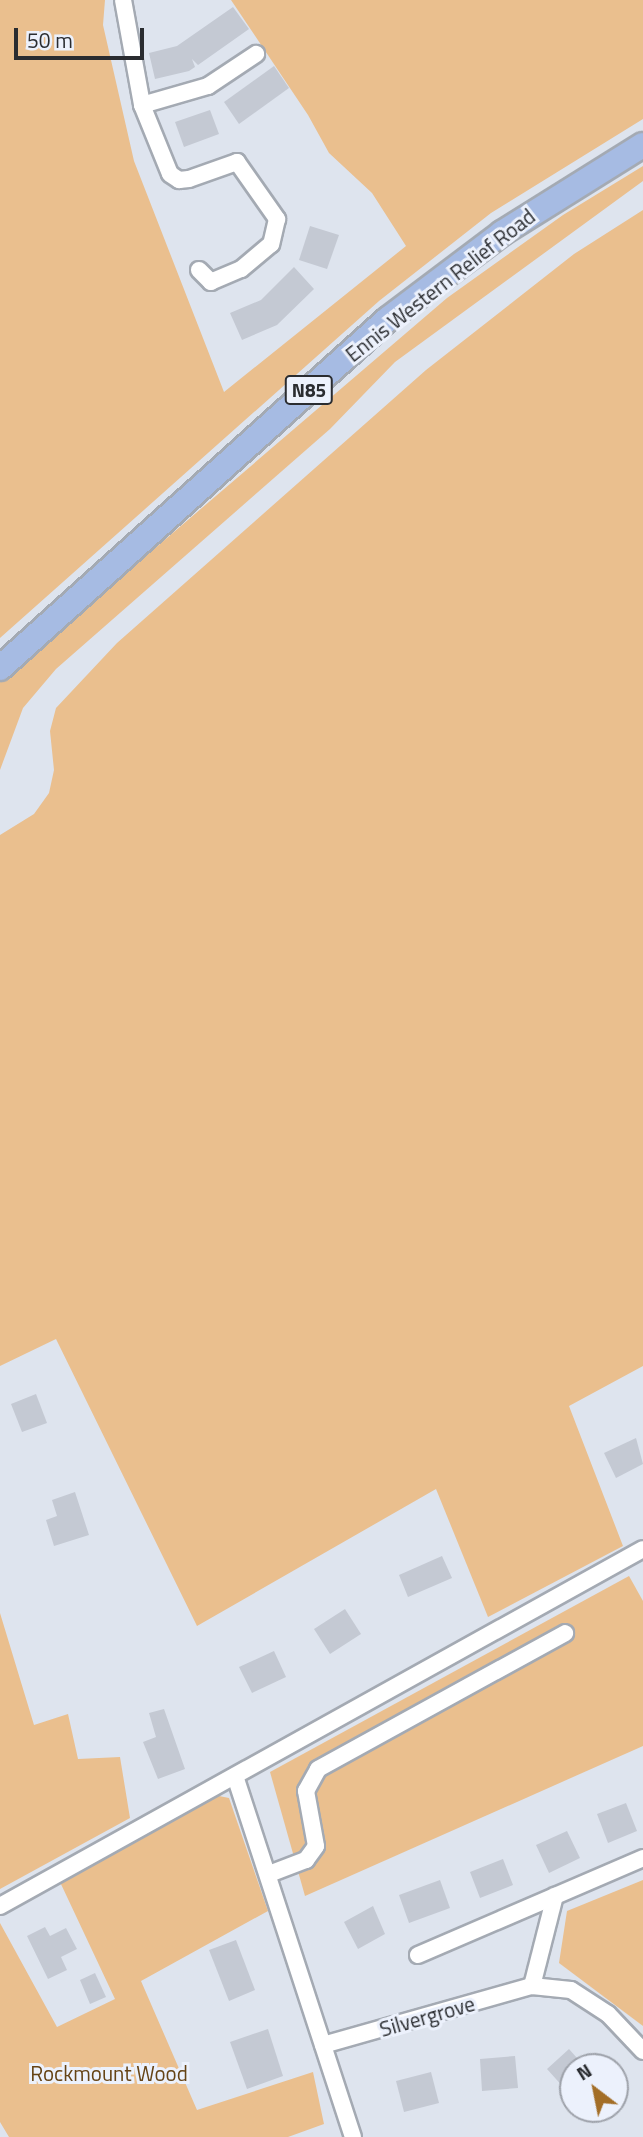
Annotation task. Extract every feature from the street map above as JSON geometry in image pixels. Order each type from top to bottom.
[{"type":"main road","name":"Ennis Western Relief Road","points":[[0,668],[388,319],[502,233],[643,145]]},
{"type":"street","points":[[123,0],[142,105],[170,174],[179,180],[189,179],[237,162],[276,219],[271,244],[241,269],[211,282],[199,270]]},
{"type":"street","points":[[142,105],[208,86],[256,54]]},
{"type":"street","points":[[0,1906],[643,1549]]},
{"type":"street","points":[[269,1874],[306,1860],[316,1846],[306,1791],[318,1769],[565,1633]]},
{"type":"street","points":[[235,1776],[353,2137]]},
{"type":"street","points":[[418,1955],[643,1857]]},
{"type":"street","points":[[532,1986],[555,1896]]},
{"type":"street","name":"Silvergrove","points":[[323,2045],[532,1986],[571,1990],[608,2014],[643,2051]]},
{"type":"green space","points":[[0,0],[105,0],[103,25],[134,161],[224,392],[406,246],[372,193],[329,153],[308,115],[231,0],[643,0],[643,119],[491,213],[379,301],[0,638]]},
{"type":"green space","points":[[643,166],[643,181],[395,362],[330,429],[56,669],[23,708],[0,770],[0,681],[447,298],[563,215]]},
{"type":"green space","points":[[643,210],[643,1366],[569,1406],[623,1546],[488,1617],[436,1489],[197,1626],[56,1339],[0,1366],[0,835],[34,814],[49,793],[54,770],[50,731],[56,708],[117,643],[426,370],[574,254]]},
{"type":"green space","points":[[629,1576],[643,1601],[643,1746],[305,1896],[270,1772]]},
{"type":"green space","points":[[0,1613],[34,1725],[68,1714],[78,1759],[120,1757],[130,1818],[0,1889]]},
{"type":"green space","name":"Rockmount Wood","points":[[214,1795],[229,1798],[268,1911],[141,1981],[197,2110],[313,2072],[324,2124],[288,2137],[9,2137],[0,2122],[0,1923],[57,2027],[115,1999],[60,1882]]},
{"type":"green space","points":[[643,1880],[643,2026],[559,1963],[567,1911]]},
{"type":"building","points":[[233,7],[249,29],[198,65],[192,59],[195,67],[189,71],[155,79],[149,53],[177,46]]},
{"type":"building","points":[[274,66],[289,88],[239,124],[224,102]]},
{"type":"building","points":[[210,110],[219,134],[184,147],[175,122]]},
{"type":"building","points":[[310,226],[339,235],[327,269],[299,260]]},
{"type":"building","points":[[294,267],[314,289],[277,325],[242,340],[230,313],[261,300]]},
{"type":"building","points":[[36,1394],[47,1423],[22,1432],[11,1404]]},
{"type":"building","points":[[636,1438],[643,1464],[616,1478],[604,1453]]},
{"type":"building","points":[[75,1492],[89,1535],[54,1546],[46,1520],[57,1516],[52,1500]]},
{"type":"building","points":[[442,1556],[452,1578],[408,1597],[399,1575]]},
{"type":"building","points":[[345,1609],[361,1634],[330,1654],[314,1629]]},
{"type":"building","points":[[274,1651],[286,1677],[252,1693],[239,1667]]},
{"type":"building","points":[[164,1709],[185,1769],[158,1779],[143,1742],[156,1737],[149,1713]]},
{"type":"building","points":[[626,1803],[637,1831],[608,1843],[597,1814]]},
{"type":"building","points":[[567,1831],[580,1858],[549,1873],[536,1845]]},
{"type":"building","points":[[503,1859],[513,1885],[480,1898],[470,1872]]},
{"type":"building","points":[[440,1880],[450,1908],[409,1923],[399,1895]]},
{"type":"building","points":[[373,1906],[385,1934],[358,1949],[344,1922]]},
{"type":"building","points":[[45,1927],[50,1936],[66,1928],[77,1949],[61,1957],[67,1970],[48,1979],[27,1936]]},
{"type":"building","points":[[236,1940],[255,1990],[229,2001],[209,1950]]},
{"type":"building","points":[[95,1973],[106,1997],[90,2004],[80,1980]]},
{"type":"building","points":[[268,2029],[283,2076],[247,2089],[230,2042]]},
{"type":"building","points":[[515,2056],[518,2088],[482,2091],[480,2059]]},
{"type":"building","points":[[559,2058],[559,2082],[547,2069]]},
{"type":"building","points":[[431,2072],[439,2103],[404,2112],[396,2081]]}]
